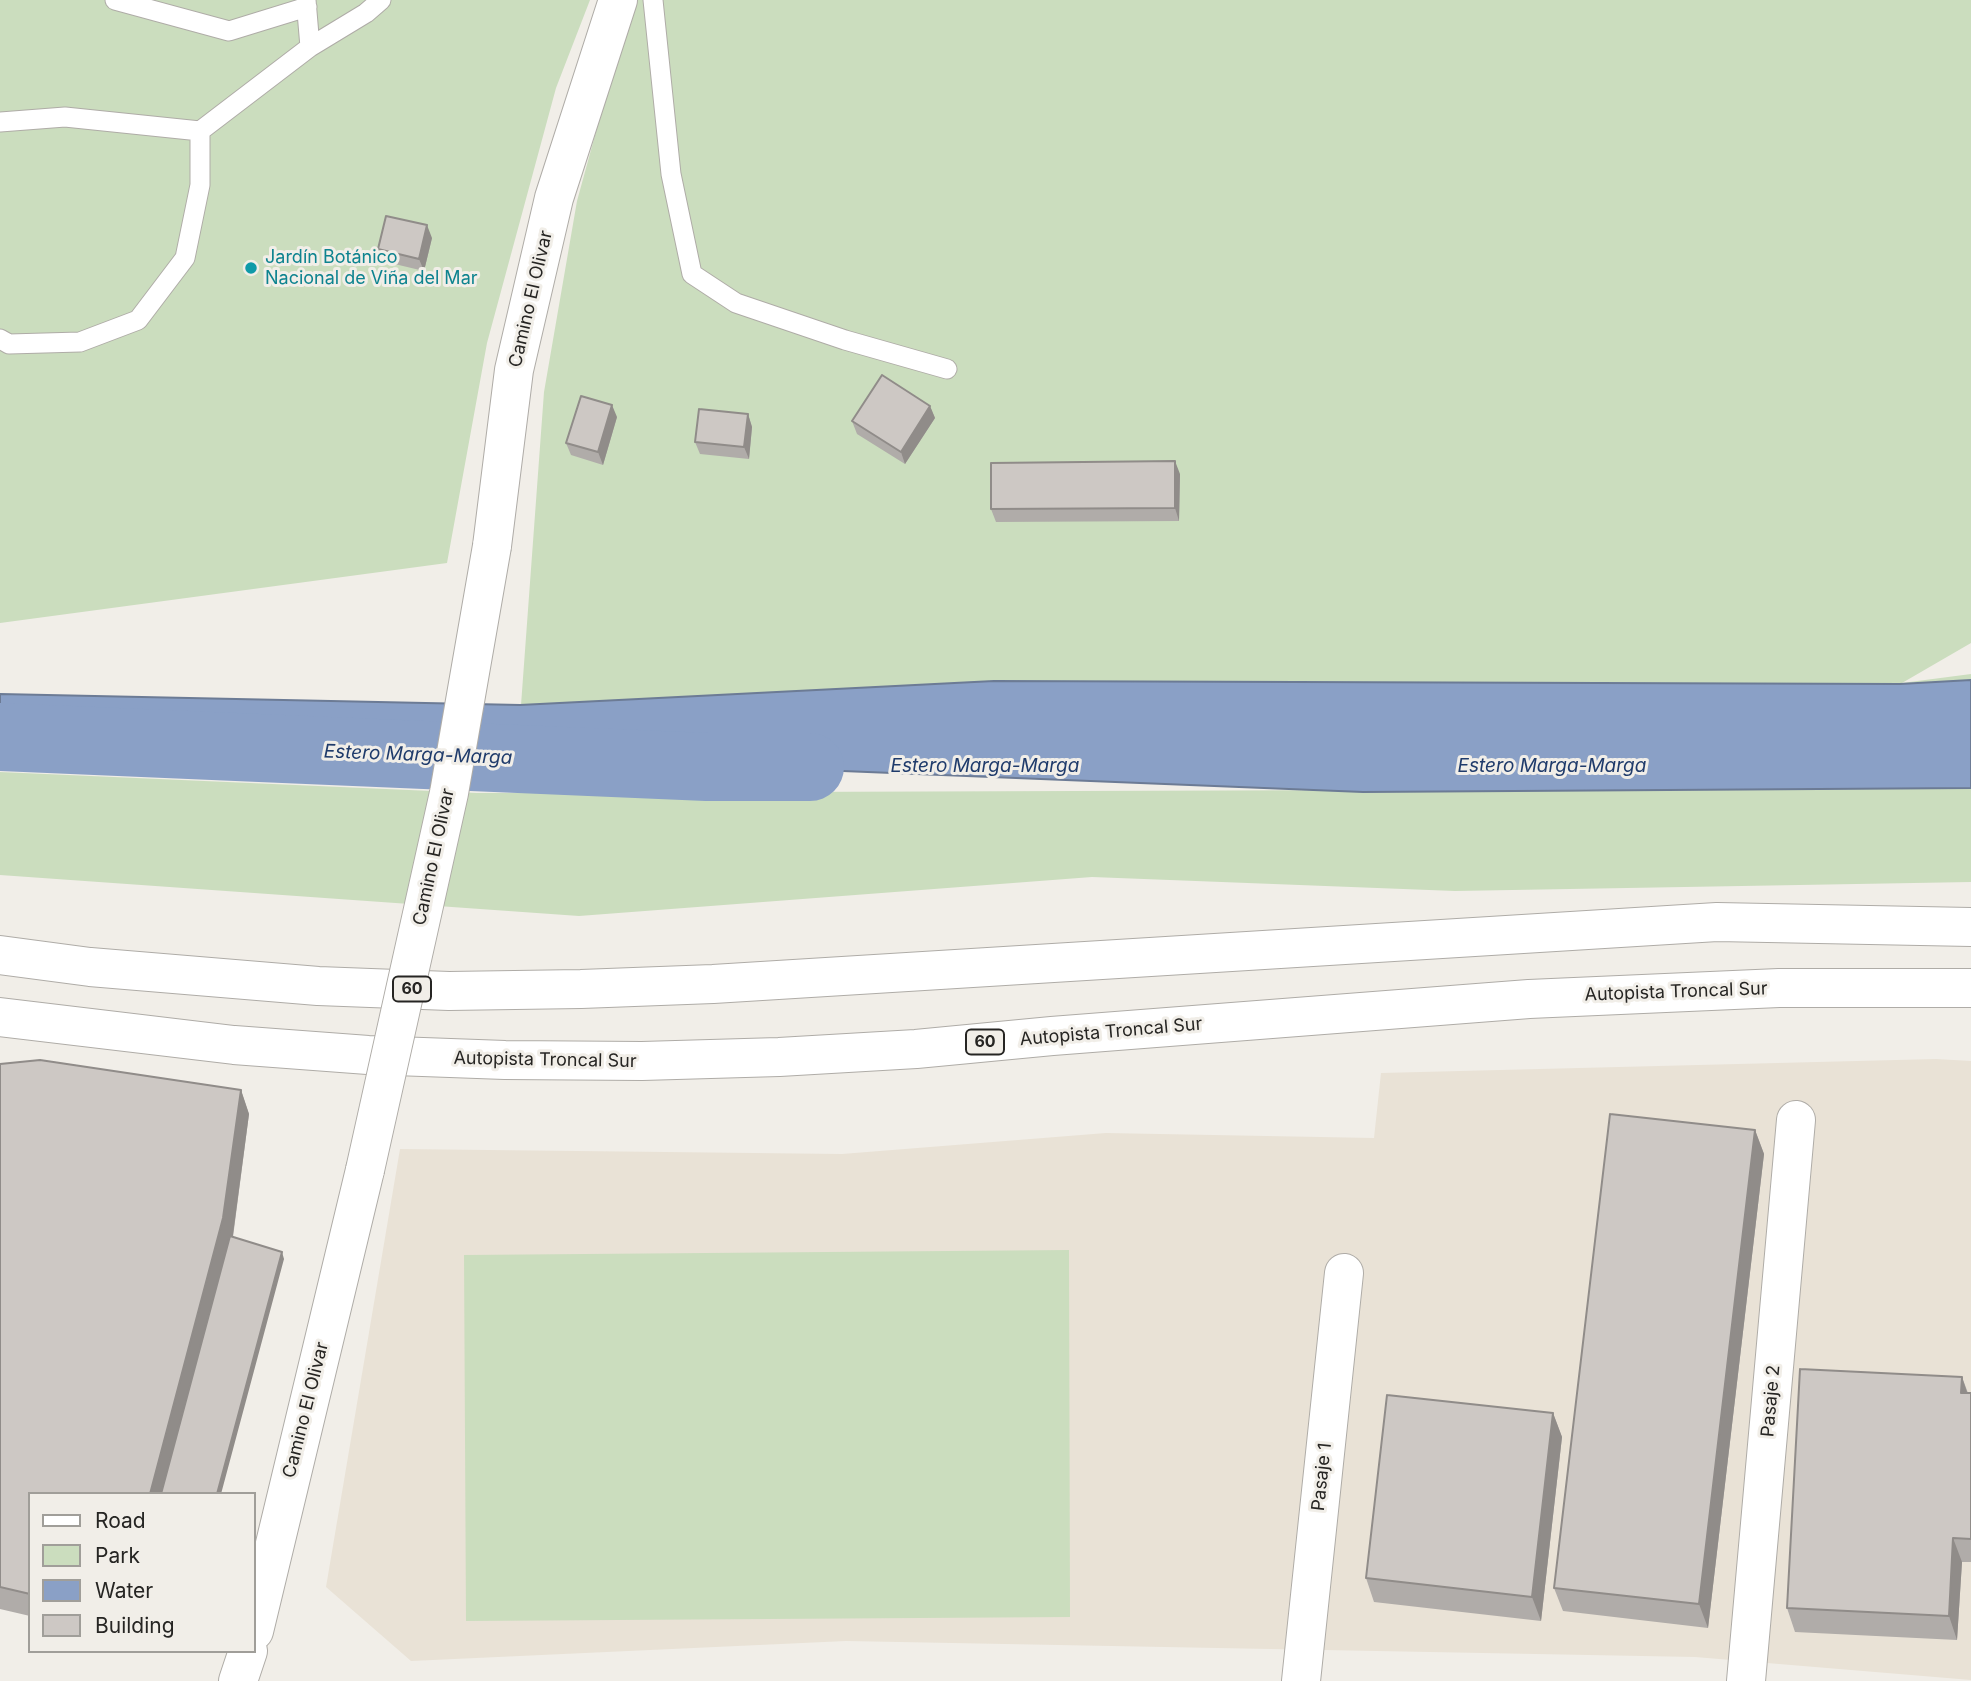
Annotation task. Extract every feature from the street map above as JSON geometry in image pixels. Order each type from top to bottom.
[{"type":"main road","name":"Camino El Olivar","points":[[256,1623],[365,1170],[449,793],[492,546],[514,370],[554,198],[618,0]]},
{"type":"main road","name":"60","points":[[0,955],[141,972],[318,986],[449,990],[581,989],[713,984],[1717,922],[1971,927]]},
{"type":"main road","name":"Autopista Troncal Sur","points":[[0,1017],[234,1045],[355,1054],[505,1060],[642,1061],[916,1049],[1402,1008],[1592,995],[1779,988],[1971,988]]},
{"type":"main road","name":"Pasaje 2","points":[[1746,1681],[1796,1120]]},
{"type":"main road","name":"Pasaje 1","points":[[1301,1681],[1344,1273]]},
{"type":"main road","points":[[238,1681],[246,1653]]},
{"type":"lane","points":[[115,0],[229,32],[306,4],[310,47]]},
{"type":"lane","points":[[0,122],[65,117],[200,131],[310,47],[366,13],[382,0]]},
{"type":"lane","points":[[653,0],[671,174],[692,274],[736,303],[845,340],[947,369]]},
{"type":"lane","points":[[0,339],[9,344],[80,342],[138,320],[185,258],[200,185],[200,131]]},
{"type":"shaded area","points":[[1936,1059],[1971,1061],[1971,1680],[1695,1657],[846,1641],[411,1661],[326,1587],[400,1149],[842,1154],[1106,1133],[1374,1138],[1381,1073]]},
{"type":"green space","name":"Jardín Botánico Nacional de Viña del Mar","points":[[0,0],[590,0],[556,88],[487,343],[447,563],[0,623]]},
{"type":"green space","points":[[632,0],[1971,0],[1971,643],[1902,683],[1971,674],[1971,740],[521,705],[544,392],[577,201]]},
{"type":"green space","points":[[0,772],[477,793],[1971,788],[1971,882],[1455,891],[1092,877],[579,916],[0,875]]},
{"type":"green space","points":[[1069,1250],[1070,1617],[466,1621],[464,1255]]},
{"type":"water","points":[[1971,680],[1971,788],[1363,792],[0,737],[0,694],[520,705],[994,681],[1900,684]]},
{"type":"building","points":[[386,216],[427,225],[419,259],[378,249]]},
{"type":"building","points":[[882,375],[930,406],[901,452],[852,421]]},
{"type":"building","points":[[581,396],[612,405],[598,452],[566,443]]},
{"type":"building","points":[[699,409],[748,414],[744,447],[695,442]]},
{"type":"building","points":[[1175,461],[1175,508],[991,509],[991,463]]},
{"type":"building","points":[[40,1060],[241,1090],[223,1218],[151,1492],[28,1492],[28,1594],[0,1587],[0,1064]]},
{"type":"building","points":[[1610,1114],[1755,1130],[1699,1604],[1554,1588]]},
{"type":"building","points":[[230,1236],[282,1252],[218,1492],[162,1492]]},
{"type":"building","points":[[1800,1369],[1962,1377],[1961,1393],[1971,1393],[1971,1539],[1953,1538],[1949,1616],[1787,1608]]},
{"type":"building","points":[[1387,1395],[1553,1413],[1532,1597],[1366,1578]]},
{"type":"waterway","name":"Estero Marga-Marga","points":[[0,737],[707,767],[810,767]]},
{"type":"place","name":"Jardín Botánico Nacional de Viña del Mar","points":[[251,268]]}]
